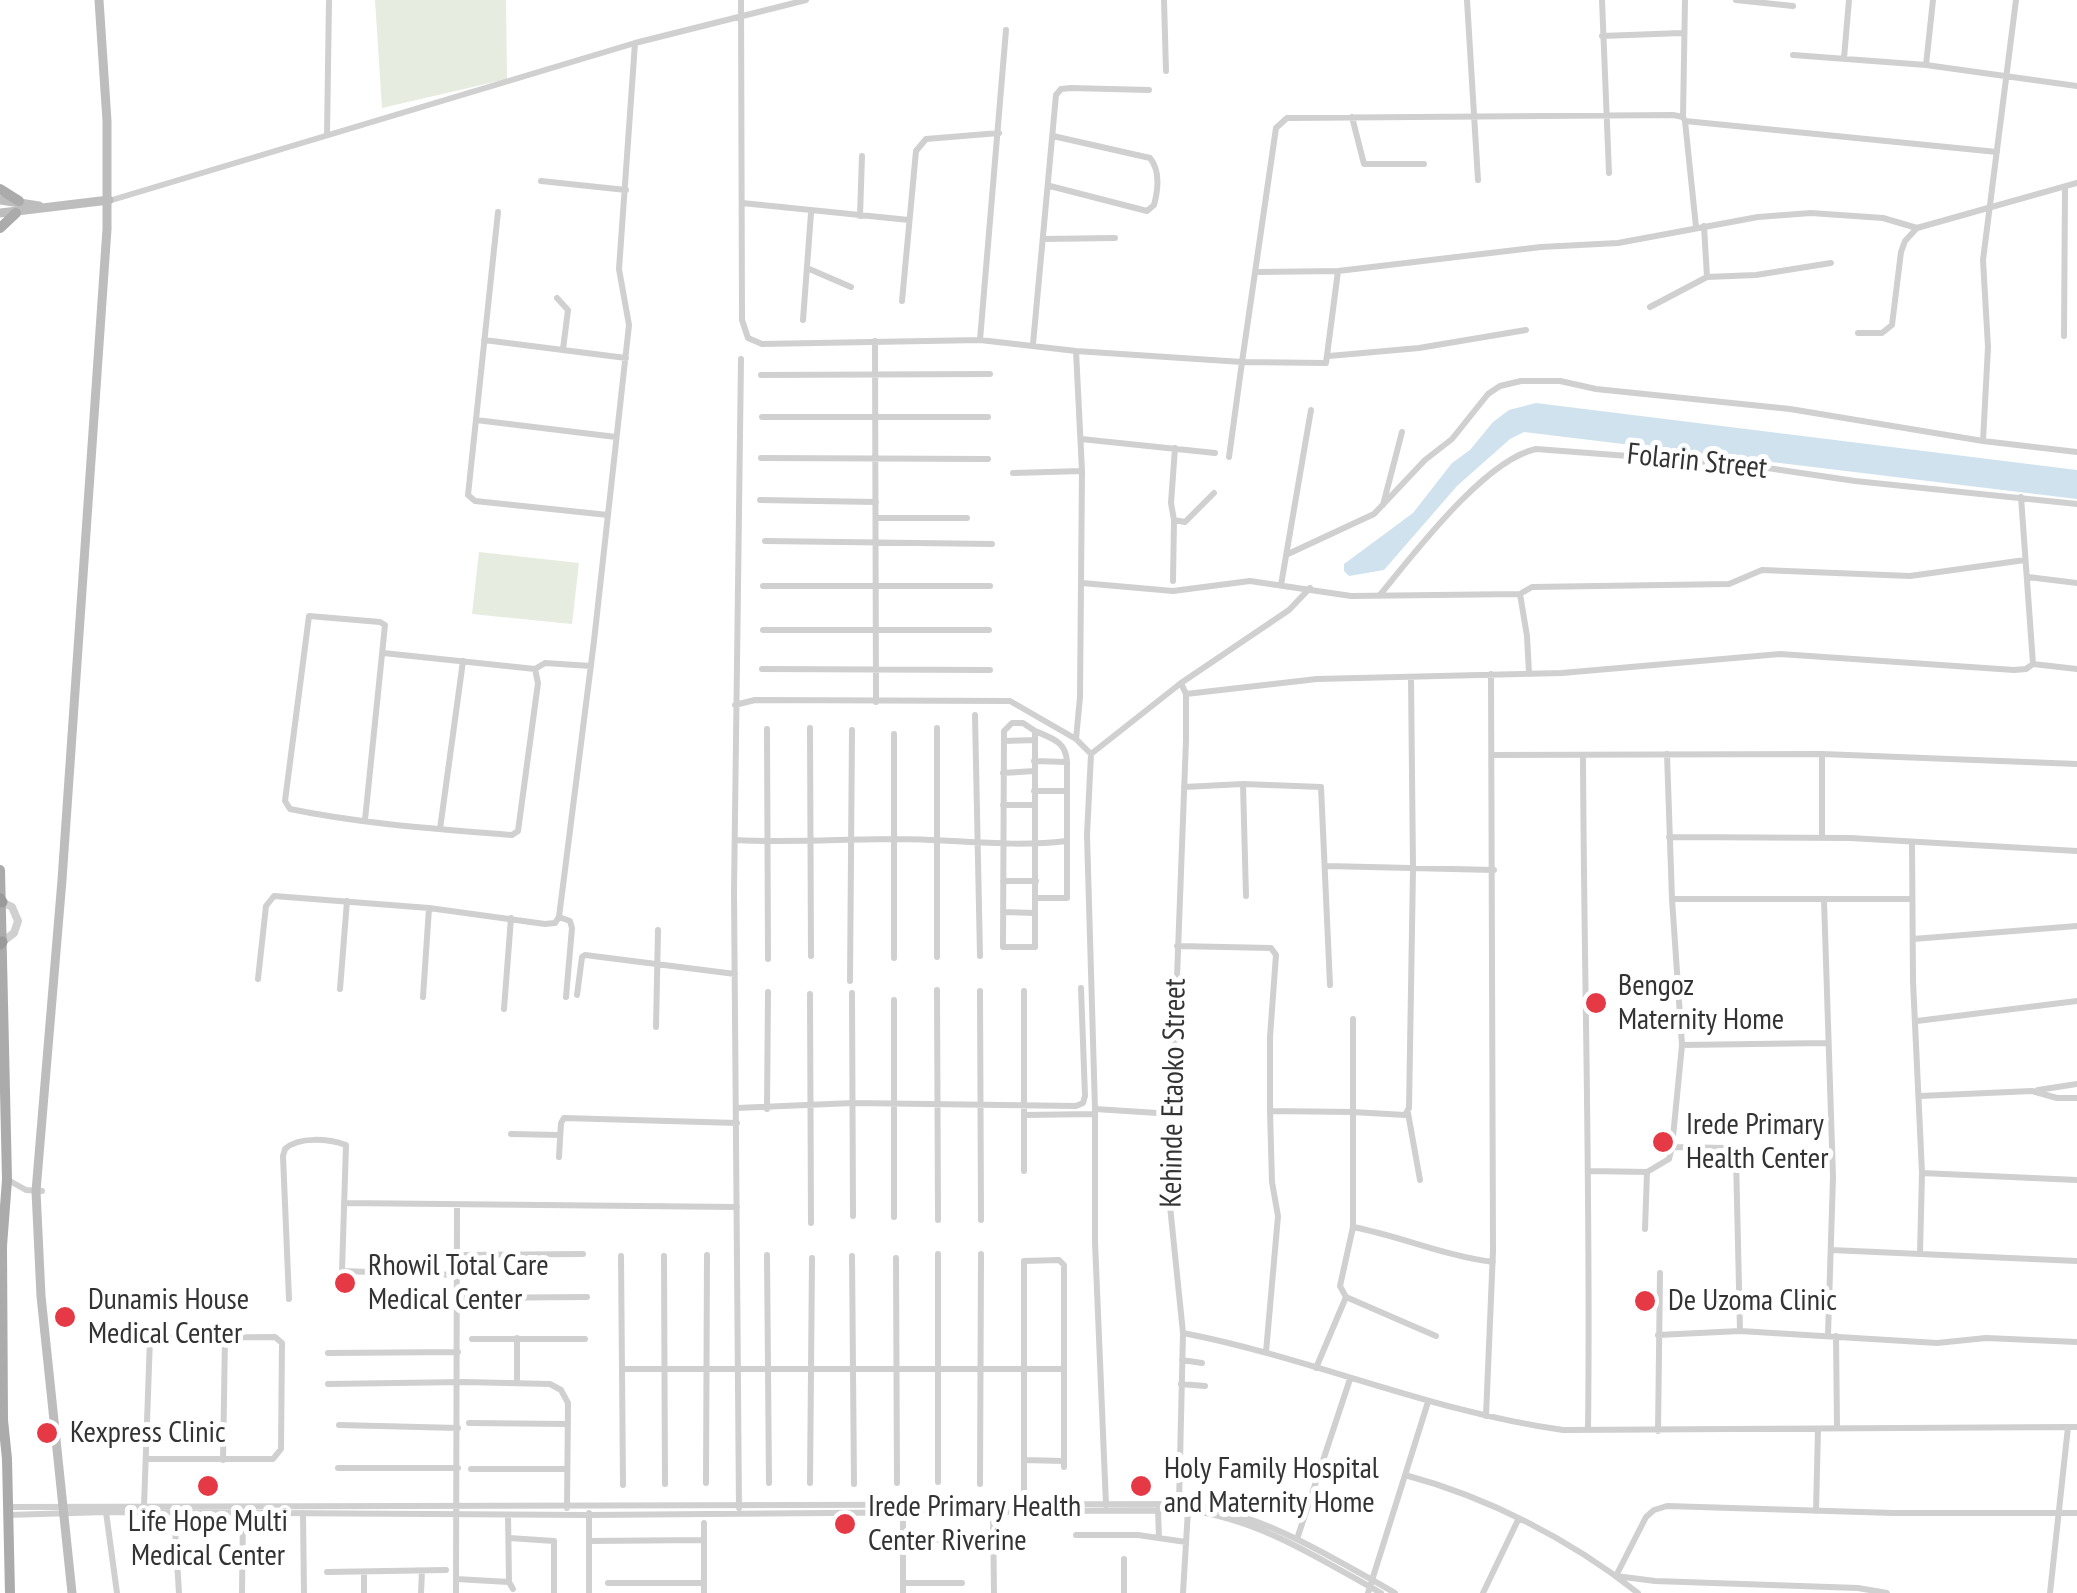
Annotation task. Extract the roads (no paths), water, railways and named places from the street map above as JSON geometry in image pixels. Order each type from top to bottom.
[{"type":"main road","points":[[74,1593],[41,1296],[39,1191],[109,200],[102,0]]},
{"type":"main road","points":[[0,189],[18,207]]},
{"type":"main road","points":[[0,200],[18,207]]},
{"type":"main road","points":[[0,213],[18,207],[109,200]]},
{"type":"main road","points":[[0,228],[18,207]]},
{"type":"main road","points":[[0,870],[7,1180],[2,1246],[3,1420],[10,1593]]},
{"type":"street","points":[[328,135],[330,0]]},
{"type":"street","points":[[741,0],[742,320],[748,338],[762,344],[980,340],[1076,351],[1322,365],[1329,356],[1338,271]]},
{"type":"street","points":[[109,200],[635,43],[806,0]]},
{"type":"street","points":[[1164,0],[1166,71]]},
{"type":"street","points":[[1467,0],[1478,180]]},
{"type":"street","points":[[1602,0],[1609,174]]},
{"type":"street","points":[[1685,0],[1684,119],[1707,277]]},
{"type":"street","points":[[1736,0],[1793,6]]},
{"type":"street","points":[[1844,58],[1849,0]]},
{"type":"street","points":[[1926,65],[1933,0]]},
{"type":"street","points":[[1983,441],[1988,347],[1982,278],[2016,0]]},
{"type":"street","points":[[980,340],[1006,30]]},
{"type":"street","points":[[1602,36],[1682,33]]},
{"type":"street","points":[[258,979],[266,906],[274,896],[429,908],[552,924],[559,917],[626,358],[629,314],[618,269],[635,43]]},
{"type":"street","points":[[1793,55],[1926,65],[2077,86]]},
{"type":"street","points":[[1033,344],[1056,95],[1061,90],[1149,90]]},
{"type":"street","points":[[1229,457],[1276,128],[1287,118],[1605,115],[1684,119],[1997,152]]},
{"type":"street","points":[[1352,117],[1364,164],[1424,164]]},
{"type":"street","points":[[902,301],[916,150],[926,139],[999,133]]},
{"type":"street","points":[[1050,186],[1147,210],[1154,205],[1156,196],[1157,178],[1150,158],[1053,136]]},
{"type":"street","points":[[860,216],[862,156]]},
{"type":"street","points":[[541,181],[626,190]]},
{"type":"street","points":[[1258,272],[1338,271],[1542,247],[1618,243],[1758,216],[1811,212],[1883,218],[1917,228],[2077,182]]},
{"type":"street","points":[[2064,188],[2064,336]]},
{"type":"street","points":[[742,203],[909,220]]},
{"type":"street","points":[[498,212],[468,495],[471,500],[608,515]]},
{"type":"street","points":[[802,320],[811,213]]},
{"type":"street","points":[[1858,332],[1882,332],[1892,325],[1901,252],[1917,228]]},
{"type":"street","points":[[1043,239],[1115,238]]},
{"type":"street","points":[[1650,307],[1707,277],[1756,275],[1831,262]]},
{"type":"street","points":[[808,268],[851,287]]},
{"type":"street","points":[[557,298],[568,310],[563,350]]},
{"type":"street","points":[[1329,356],[1419,348],[1526,330]]},
{"type":"street","points":[[484,340],[626,358]]},
{"type":"street","points":[[875,340],[876,702]]},
{"type":"street","points":[[1076,351],[1082,471],[1080,697],[1076,739]]},
{"type":"street","points":[[739,1510],[734,974],[742,359]]},
{"type":"street","points":[[761,375],[990,374]]},
{"type":"street","points":[[1288,554],[1358,524],[1456,434],[1488,394],[1500,386],[1521,381],[1560,381],[1596,389],[1790,409],[1983,441],[2077,452]]},
{"type":"street","points":[[1281,585],[1311,410]]},
{"type":"street","points":[[762,417],[988,417]]},
{"type":"street","points":[[476,420],[616,437]]},
{"type":"street","points":[[1382,506],[1402,432]]},
{"type":"street","points":[[1081,440],[1215,453]]},
{"type":"street","points":[[1173,581],[1174,448]]},
{"type":"street","name":"Folarin Street","points":[[1378,597],[1450,511],[1512,458],[1536,448],[1747,466],[2077,504]]},
{"type":"street","points":[[761,458],[988,460]]},
{"type":"street","points":[[1013,474],[1082,471]]},
{"type":"street","points":[[1174,520],[1191,518],[1214,494]]},
{"type":"street","points":[[2021,497],[2033,664]]},
{"type":"street","points":[[760,500],[876,502]]},
{"type":"street","points":[[876,518],[966,518]]},
{"type":"street","points":[[765,542],[992,544]]},
{"type":"street","points":[[1082,584],[1173,591],[1237,582],[1378,597],[1520,594],[1532,586],[1729,584],[1762,570],[1910,576],[2026,560]]},
{"type":"street","points":[[2028,577],[2077,583]]},
{"type":"street","points":[[764,586],[990,586]]},
{"type":"street","points":[[1091,754],[1181,682],[1289,610],[1310,588]]},
{"type":"street","points":[[1520,594],[1528,673]]},
{"type":"street","points":[[365,820],[386,626],[309,616],[285,801],[290,809],[365,820],[440,829],[512,835],[518,832],[538,683],[535,668]]},
{"type":"street","points":[[763,630],[988,630]]},
{"type":"street","points":[[383,653],[535,668],[545,663],[591,666]]},
{"type":"street","points":[[1186,694],[1316,679],[1528,673],[1780,654],[2014,670],[2026,670],[2033,664],[2077,669]]},
{"type":"street","points":[[440,829],[463,661]]},
{"type":"street","points":[[762,668],[990,670]]},
{"type":"street","points":[[1486,1416],[1492,1262],[1491,674]]},
{"type":"street","points":[[1411,677],[1413,869],[1408,1113],[1420,1180]]},
{"type":"street","name":"Kehinde Etaoko Street","points":[[1178,1504],[1183,1333],[1170,1206],[1186,694],[1181,682]]},
{"type":"street","points":[[736,705],[755,700],[1010,701],[1076,739],[1091,754],[1087,836],[1095,1242],[1106,1504]]},
{"type":"street","points":[[974,716],[980,956]]},
{"type":"street","points":[[1012,722],[1023,723],[1035,736],[1035,947],[1003,948],[1004,740],[1006,725],[1012,722]]},
{"type":"street","points":[[810,728],[810,956]]},
{"type":"street","points":[[937,728],[937,957]]},
{"type":"street","points":[[767,729],[768,959]]},
{"type":"street","points":[[850,981],[852,730]]},
{"type":"street","points":[[894,734],[894,958]]},
{"type":"street","points":[[1004,740],[1035,736],[1060,742],[1066,752],[1067,898],[1037,898]]},
{"type":"street","points":[[1590,1171],[1647,1172],[1664,1164],[1672,1147],[1682,1045],[1667,754]]},
{"type":"street","points":[[1492,755],[1822,754],[2077,764]]},
{"type":"street","points":[[1822,754],[1822,838]]},
{"type":"street","points":[[1582,756],[1590,1171],[1588,1430]]},
{"type":"street","points":[[1034,761],[1066,762]]},
{"type":"street","points":[[1003,773],[1034,770]]},
{"type":"street","points":[[1243,784],[1246,896]]},
{"type":"street","points":[[1184,787],[1320,787],[1330,985]]},
{"type":"street","points":[[1034,791],[1066,791]]},
{"type":"street","points":[[1003,805],[1035,805]]},
{"type":"street","points":[[1669,837],[1822,838],[2077,851]]},
{"type":"street","points":[[735,840],[810,843],[892,839],[1036,845],[1066,841]]},
{"type":"street","points":[[1912,842],[1912,982],[1922,1173],[1920,1254]]},
{"type":"street","points":[[1326,866],[1494,870]]},
{"type":"street","points":[[1003,881],[1036,881]]},
{"type":"street","points":[[1672,899],[1911,899]]},
{"type":"street","points":[[1,900],[12,908],[18,921],[14,933],[1,943]]},
{"type":"street","points":[[1824,900],[1837,1427]]},
{"type":"street","points":[[340,989],[347,901]]},
{"type":"street","points":[[423,997],[429,908]]},
{"type":"street","points":[[1003,912],[1035,913]]},
{"type":"street","points":[[559,917],[568,919],[572,928],[566,996]]},
{"type":"street","points":[[504,1009],[510,918]]},
{"type":"street","points":[[1913,939],[2077,926]]},
{"type":"street","points":[[656,1027],[658,930]]},
{"type":"street","points":[[1176,946],[1275,950],[1270,1111],[1278,1216],[1266,1352]]},
{"type":"street","points":[[577,996],[585,955],[734,974]]},
{"type":"street","points":[[737,1108],[853,1103],[1076,1106],[1083,1103],[1085,1096],[1081,988]]},
{"type":"street","points":[[937,990],[938,1220]]},
{"type":"street","points":[[980,991],[981,1220]]},
{"type":"street","points":[[768,992],[768,1109]]},
{"type":"street","points":[[1024,992],[1024,1172]]},
{"type":"street","points":[[852,993],[852,1216]]},
{"type":"street","points":[[810,994],[811,1223]]},
{"type":"street","points":[[894,1000],[894,1218]]},
{"type":"street","points":[[1917,1021],[2077,1001]]},
{"type":"street","points":[[1352,1018],[1353,1227],[1340,1286],[1346,1297],[1436,1336]]},
{"type":"street","points":[[1682,1045],[1826,1042]]},
{"type":"street","points":[[1920,1096],[2032,1091],[2077,1084]]},
{"type":"street","points":[[2032,1091],[2057,1098],[2077,1098]]},
{"type":"street","points":[[1024,1115],[1095,1111],[1173,1114]]},
{"type":"street","points":[[1270,1111],[1408,1113]]},
{"type":"street","points":[[558,1157],[561,1123],[571,1116],[737,1123]]},
{"type":"street","points":[[511,1134],[559,1135]]},
{"type":"street","points":[[289,1298],[285,1149],[296,1142],[328,1140],[346,1145],[342,1271],[458,1275]]},
{"type":"street","points":[[1672,1147],[1726,1148],[1736,1158],[1740,1331]]},
{"type":"street","points":[[1646,1228],[1647,1172]]},
{"type":"street","points":[[1922,1173],[2077,1180]]},
{"type":"street","points":[[7,1180],[26,1190],[39,1191]]},
{"type":"street","points":[[344,1203],[737,1207]]},
{"type":"street","points":[[456,1593],[457,1206]]},
{"type":"street","points":[[1353,1227],[1492,1262]]},
{"type":"street","points":[[1831,1250],[2077,1261]]},
{"type":"street","points":[[458,1255],[583,1254]]},
{"type":"street","points":[[938,1254],[938,1482]]},
{"type":"street","points":[[980,1484],[981,1254]]},
{"type":"street","points":[[621,1256],[622,1484]]},
{"type":"street","points":[[664,1256],[664,1484]]},
{"type":"street","points":[[706,1483],[707,1256]]},
{"type":"street","points":[[767,1256],[768,1483]]},
{"type":"street","points":[[852,1256],[854,1484]]},
{"type":"street","points":[[810,1482],[812,1258]]},
{"type":"street","points":[[896,1258],[896,1484]]},
{"type":"street","points":[[1024,1460],[1064,1464],[1064,1265],[1059,1260],[1022,1264],[1024,1504]]},
{"type":"street","points":[[1658,1431],[1660,1273]]},
{"type":"street","points":[[458,1298],[587,1297]]},
{"type":"street","points":[[1316,1368],[1346,1297]]},
{"type":"street","points":[[1658,1335],[1740,1331],[1936,1343],[1986,1338],[2077,1342]]},
{"type":"street","points":[[1183,1333],[1266,1352],[1428,1402],[1563,1430],[2072,1427],[2050,1593]]},
{"type":"street","points":[[223,1460],[224,1337]]},
{"type":"street","points":[[144,1506],[150,1338],[274,1337],[282,1343],[282,1448],[273,1459],[147,1459]]},
{"type":"street","points":[[516,1382],[517,1338]]},
{"type":"street","points":[[472,1339],[585,1339]]},
{"type":"street","points":[[328,1353],[458,1352]]},
{"type":"street","points":[[1182,1360],[1202,1363]]},
{"type":"street","points":[[622,1370],[1063,1369]]},
{"type":"street","points":[[1296,1541],[1350,1379]]},
{"type":"street","points":[[328,1384],[544,1382],[561,1390],[568,1402],[567,1508]]},
{"type":"street","points":[[1181,1384],[1205,1386]]},
{"type":"street","points":[[1371,1587],[1428,1402]]},
{"type":"street","points":[[469,1424],[568,1424]]},
{"type":"street","points":[[339,1425],[458,1428]]},
{"type":"street","points":[[1816,1511],[1818,1429]]},
{"type":"street","points":[[338,1468],[458,1468]]},
{"type":"street","points":[[470,1468],[567,1469]]},
{"type":"street","points":[[1405,1475],[1437,1484],[1559,1539],[1638,1593]]},
{"type":"street","points":[[993,1508],[1106,1504],[1119,1508]]},
{"type":"street","points":[[8,1511],[144,1506],[589,1511],[1119,1508],[1178,1504],[1240,1514],[1296,1541],[1381,1593]]},
{"type":"street","points":[[1616,1576],[1638,1530],[1654,1510],[1668,1506],[2077,1514]]},
{"type":"street","points":[[1158,1507],[1238,1520],[1296,1541]]},
{"type":"street","points":[[1158,1507],[1159,1538]]},
{"type":"street","points":[[993,1508],[994,1593]]},
{"type":"street","points":[[64,1509],[174,1513],[457,1510]]},
{"type":"street","points":[[903,1509],[903,1593]]},
{"type":"street","points":[[1183,1593],[1188,1510]]},
{"type":"street","points":[[508,1511],[589,1511]]},
{"type":"street","points":[[456,1579],[511,1586],[508,1511]]},
{"type":"street","points":[[589,1511],[589,1593]]},
{"type":"street","points":[[106,1512],[117,1593]]},
{"type":"street","points":[[174,1513],[180,1593]]},
{"type":"street","points":[[242,1593],[243,1513]]},
{"type":"street","points":[[303,1513],[304,1593]]},
{"type":"street","points":[[1483,1593],[1518,1520]]},
{"type":"street","points":[[704,1523],[704,1593]]},
{"type":"street","points":[[1076,1535],[1186,1542]]},
{"type":"street","points":[[508,1538],[554,1541],[554,1593]]},
{"type":"street","points":[[903,1539],[964,1540]]},
{"type":"street","points":[[589,1541],[704,1540]]},
{"type":"street","points":[[1124,1559],[1124,1593]]},
{"type":"street","points":[[327,1572],[446,1570]]},
{"type":"street","points":[[421,1593],[422,1571]]},
{"type":"street","points":[[364,1572],[364,1593]]},
{"type":"street","points":[[1616,1576],[1655,1582],[1858,1588],[1887,1593]]},
{"type":"street","points":[[608,1583],[704,1583]]},
{"type":"street","points":[[903,1583],[962,1583]]},
{"type":"street","points":[[1371,1587],[1394,1593]]},
{"type":"water","points":[[1536,403],[2077,470],[2077,499],[1524,432],[1510,439],[1457,486],[1384,570],[1349,576],[1344,571],[1344,564],[1413,513],[1452,463],[1470,450],[1493,422],[1509,410]]},
{"type":"place","name":"Bengoz Maternity Home","points":[[1596,1003]]},
{"type":"place","name":"Irede Primary Health Center","points":[[1663,1142]]},
{"type":"place","name":"Rhowil Total Care Medical Center","points":[[345,1283]]},
{"type":"place","name":"De Uzoma Clinic","points":[[1645,1301]]},
{"type":"place","name":"Dunamis House Medical Center","points":[[65,1317]]},
{"type":"place","name":"Kexpress Clinic","points":[[47,1433]]},
{"type":"place","name":"Life Hope Multi Medical Center","points":[[208,1486]]},
{"type":"place","name":"Holy Family Hospital and Maternity Home","points":[[1141,1486]]},
{"type":"place","name":"Irede Primary Health Center Riverine","points":[[845,1524]]}]
